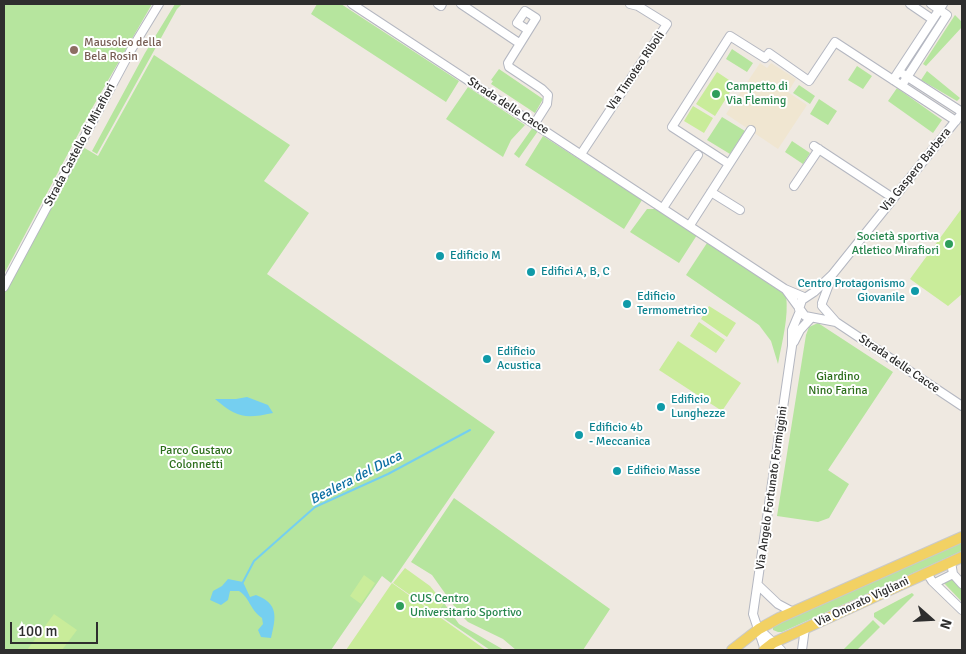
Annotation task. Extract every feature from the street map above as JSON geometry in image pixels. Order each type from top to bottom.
[{"type":"main road","name":"Via Onorato Vigliani","points":[[732,650],[759,629],[793,612],[962,537]]},
{"type":"main road","name":"Via Onorato Vigliani","points":[[764,650],[777,647],[805,628],[962,557]]},
{"type":"street","name":"Strada Castello di Mirafiori","points":[[4,287],[131,50],[159,4]]},
{"type":"street","name":"Strada delle Cacce","points":[[352,4],[690,225],[784,289],[806,297],[816,296],[836,322],[962,406]]},
{"type":"street","points":[[438,4],[441,6],[442,4]]},
{"type":"street","points":[[460,4],[519,43]]},
{"type":"street","name":"Via Timoteo Riboli","points":[[581,154],[667,24],[638,6],[630,4]]},
{"type":"street","points":[[910,4],[932,19]]},
{"type":"street","points":[[902,85],[947,15],[941,6],[931,4]]},
{"type":"street","points":[[893,80],[941,6]]},
{"type":"street","points":[[528,30],[508,61],[508,66],[542,89],[549,98],[548,104],[535,124]]},
{"type":"street","points":[[729,164],[672,127],[730,36],[765,58],[769,53],[809,81],[835,42],[956,121]]},
{"type":"street","points":[[898,71],[962,112]]},
{"type":"street","name":"Via Gaspero Barbera","points":[[806,297],[832,275],[962,112]]},
{"type":"street","points":[[690,225],[750,130]]},
{"type":"street","points":[[794,186],[816,147],[893,198]]},
{"type":"street","points":[[663,208],[698,154]]},
{"type":"street","points":[[711,192],[740,210]]},
{"type":"street","name":"Via Gaspero Barbera","points":[[822,304],[832,275]]},
{"type":"street","name":"Strada delle Cacce","points":[[784,289],[805,316],[836,322]]},
{"type":"street","points":[[800,310],[800,303],[806,297]]},
{"type":"street","points":[[813,317],[820,312],[822,304]]},
{"type":"street","name":"Via Angelo Fortunato Formiggini","points":[[764,650],[754,614],[792,346],[792,330],[800,310]]},
{"type":"street","name":"Via Angelo Fortunato Formiggini","points":[[792,346],[800,330],[813,317]]},
{"type":"street","points":[[951,562],[953,574],[962,584]]},
{"type":"street","points":[[928,573],[935,583],[962,610]]},
{"type":"street","points":[[935,583],[953,574]]},
{"type":"street","points":[[758,585],[778,604],[793,612]]},
{"type":"street","points":[[802,650],[805,628]]},
{"type":"street","points":[[759,629],[777,647]]},
{"type":"shaded area","points":[[760,63],[767,68],[771,63],[796,79],[788,92],[807,105],[778,149],[726,114]]},
{"type":"green space","points":[[4,4],[152,4],[91,110],[4,274]]},
{"type":"green space","points":[[175,4],[182,4],[177,9],[97,154],[92,151],[145,53]]},
{"type":"green space","points":[[317,4],[341,4],[459,81],[446,102],[311,14]]},
{"type":"green space","points":[[955,15],[962,22],[962,27],[926,66],[923,64]]},
{"type":"green space","points":[[732,49],[753,63],[747,72],[726,59]]},
{"type":"green space","name":"Parco Gustavo Colonnetti","points":[[154,55],[290,145],[264,181],[309,213],[267,274],[495,432],[391,583],[382,576],[331,650],[4,650],[4,294],[83,147],[98,156]]},
{"type":"green space","points":[[857,66],[872,76],[863,89],[848,80]]},
{"type":"green space","points":[[499,69],[543,99],[535,113],[491,84],[493,81],[491,80]]},
{"type":"green space","points":[[927,71],[960,98],[957,101],[921,80]]},
{"type":"green space","name":"Campetto di Via Fleming","points":[[717,72],[735,84],[715,116],[696,104]]},
{"type":"green space","points":[[799,85],[815,96],[810,104],[793,93]]},
{"type":"green space","points":[[468,87],[525,125],[511,140],[503,157],[446,119]]},
{"type":"green space","points":[[897,88],[942,120],[933,133],[888,101]]},
{"type":"green space","points":[[819,99],[837,111],[828,125],[810,114]]},
{"type":"green space","name":"Campetto di Via Fleming","points":[[693,106],[713,118],[704,133],[684,121]]},
{"type":"green space","points":[[722,117],[745,131],[730,154],[707,140]]},
{"type":"green space","points":[[533,127],[538,131],[519,158],[514,154]]},
{"type":"green space","points":[[543,136],[642,200],[624,229],[525,165]]},
{"type":"green space","points":[[792,141],[810,153],[803,164],[785,152]]},
{"type":"green space","name":"Società sportiva Atletico Mirafiori","points":[[962,208],[962,294],[948,306],[910,279]]},
{"type":"green space","points":[[647,209],[656,209],[697,235],[679,263],[630,232]]},
{"type":"green space","points":[[707,243],[786,295],[786,321],[778,364],[771,341],[759,325],[686,275]]},
{"type":"green space","points":[[709,306],[736,323],[727,337],[701,319]]},
{"type":"green space","points":[[699,322],[725,340],[716,353],[690,336]]},
{"type":"green space","name":"Giardino Nino Farina","points":[[818,323],[893,372],[828,470],[849,484],[829,518],[818,522],[777,516],[806,335],[809,327]]},
{"type":"green space","points":[[678,341],[741,383],[722,411],[659,370]]},
{"type":"green space","points":[[454,498],[610,609],[583,650],[516,650],[503,639],[468,622],[459,613],[432,575],[411,562]]},
{"type":"green space","points":[[962,539],[962,551],[782,632],[773,630],[773,626]]},
{"type":"green space","points":[[405,568],[430,586],[444,603],[436,613],[393,583]]},
{"type":"green space","points":[[364,575],[375,583],[361,604],[350,596]]},
{"type":"green space","points":[[951,578],[962,588],[962,602],[944,583]]},
{"type":"green space","name":"CUS Centro Universitario Sportivo","points":[[392,583],[486,650],[346,650]]},
{"type":"green space","points":[[912,593],[914,595],[884,625],[874,617],[874,613]]},
{"type":"green space","points":[[444,603],[459,624],[504,650],[490,650],[436,613]]},
{"type":"green space","points":[[54,614],[77,630],[62,650],[27,650]]},
{"type":"green space","points":[[873,620],[880,627],[857,650],[843,650]]},
{"type":"water","points":[[247,397],[268,405],[273,413],[255,416],[242,415],[229,410],[215,399],[236,399]]},
{"type":"water","points":[[228,579],[243,582],[250,597],[256,595],[272,607],[275,618],[271,638],[261,637],[258,630],[263,624],[262,618],[239,591],[230,591],[228,600],[221,605],[210,600],[213,591],[222,586]]},
{"type":"waterway","name":"Bealera del Duca","points":[[243,582],[254,561],[315,507],[388,474],[470,430]]},
{"type":"place","name":"Mausoleo della Bela Rosin","points":[[74,50]]},
{"type":"place","name":"Campetto di Via Fleming","points":[[716,94]]},
{"type":"place","name":"Società sportiva Atletico Mirafiori","points":[[949,244]]},
{"type":"place","name":"Edificio M","points":[[440,256]]},
{"type":"place","name":"Edifici A, B, C","points":[[531,272]]},
{"type":"place","name":"Centro Protagonismo Giovanile","points":[[915,291]]},
{"type":"place","name":"Edificio Termometrico","points":[[627,304]]},
{"type":"place","name":"Edificio Acustica","points":[[487,359]]},
{"type":"place","name":"Edificio Lunghezze","points":[[661,407]]},
{"type":"place","name":"Edificio 4b - Meccanica","points":[[579,435]]},
{"type":"place","name":"Edificio Masse","points":[[617,471]]},
{"type":"place","name":"CUS Centro Universitario Sportivo","points":[[400,606]]}]
